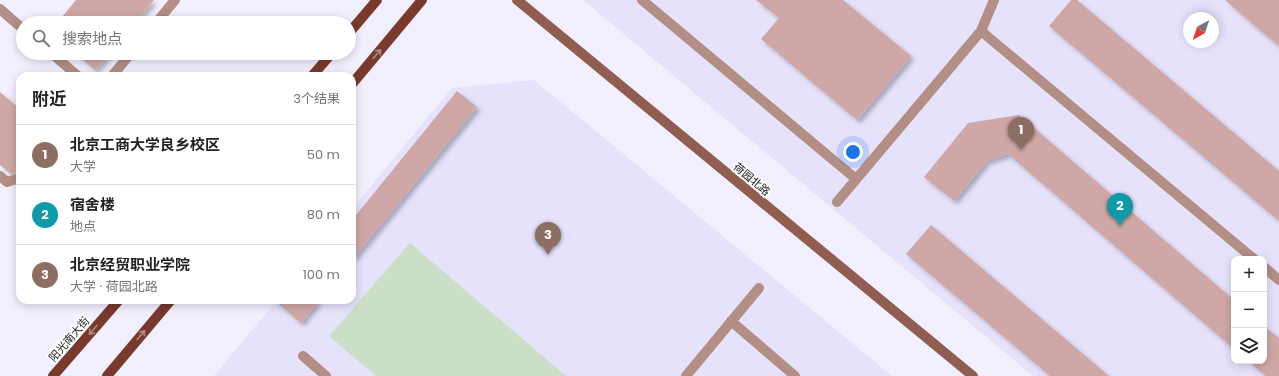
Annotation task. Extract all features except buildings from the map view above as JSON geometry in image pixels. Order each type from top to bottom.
[{"type":"main road","points":[[356,25],[377,0]]},
{"type":"main road","points":[[356,79],[422,0]]},
{"type":"main road","points":[[315,72],[326,60]]},
{"type":"main road","name":"阳光南大街","points":[[53,376],[116,304]]},
{"type":"main road","points":[[107,376],[168,304]]},
{"type":"street","points":[[162,16],[175,0]]},
{"type":"street","name":"荷园北路","points":[[517,0],[972,376]]},
{"type":"street","points":[[642,0],[856,179]]},
{"type":"street","points":[[837,202],[981,31],[994,0]]},
{"type":"street","points":[[0,9],[16,23]]},
{"type":"street","points":[[981,31],[1250,256]]},
{"type":"street","points":[[59,60],[73,72]]},
{"type":"street","points":[[115,72],[125,60]]},
{"type":"street","points":[[0,176],[7,182],[16,179]]},
{"type":"street","points":[[1267,270],[1279,280]]},
{"type":"street","points":[[686,376],[759,288]]},
{"type":"street","points":[[731,321],[795,376]]},
{"type":"street","points":[[303,356],[326,376]]},
{"type":"shaded area","points":[[583,0],[1279,0],[1279,376],[1033,376]]},
{"type":"shaded area","points":[[534,80],[892,376],[214,376],[274,304],[356,304],[356,204],[452,88]]},
{"type":"green space","points":[[410,243],[566,376],[376,376],[329,336]]},
{"type":"place","name":"北京工商大学良乡校区","points":[[1021,150]]},
{"type":"place","name":"宿舍楼","points":[[1120,226]]},
{"type":"place","name":"北京经贸职业学院","points":[[548,255]]}]
